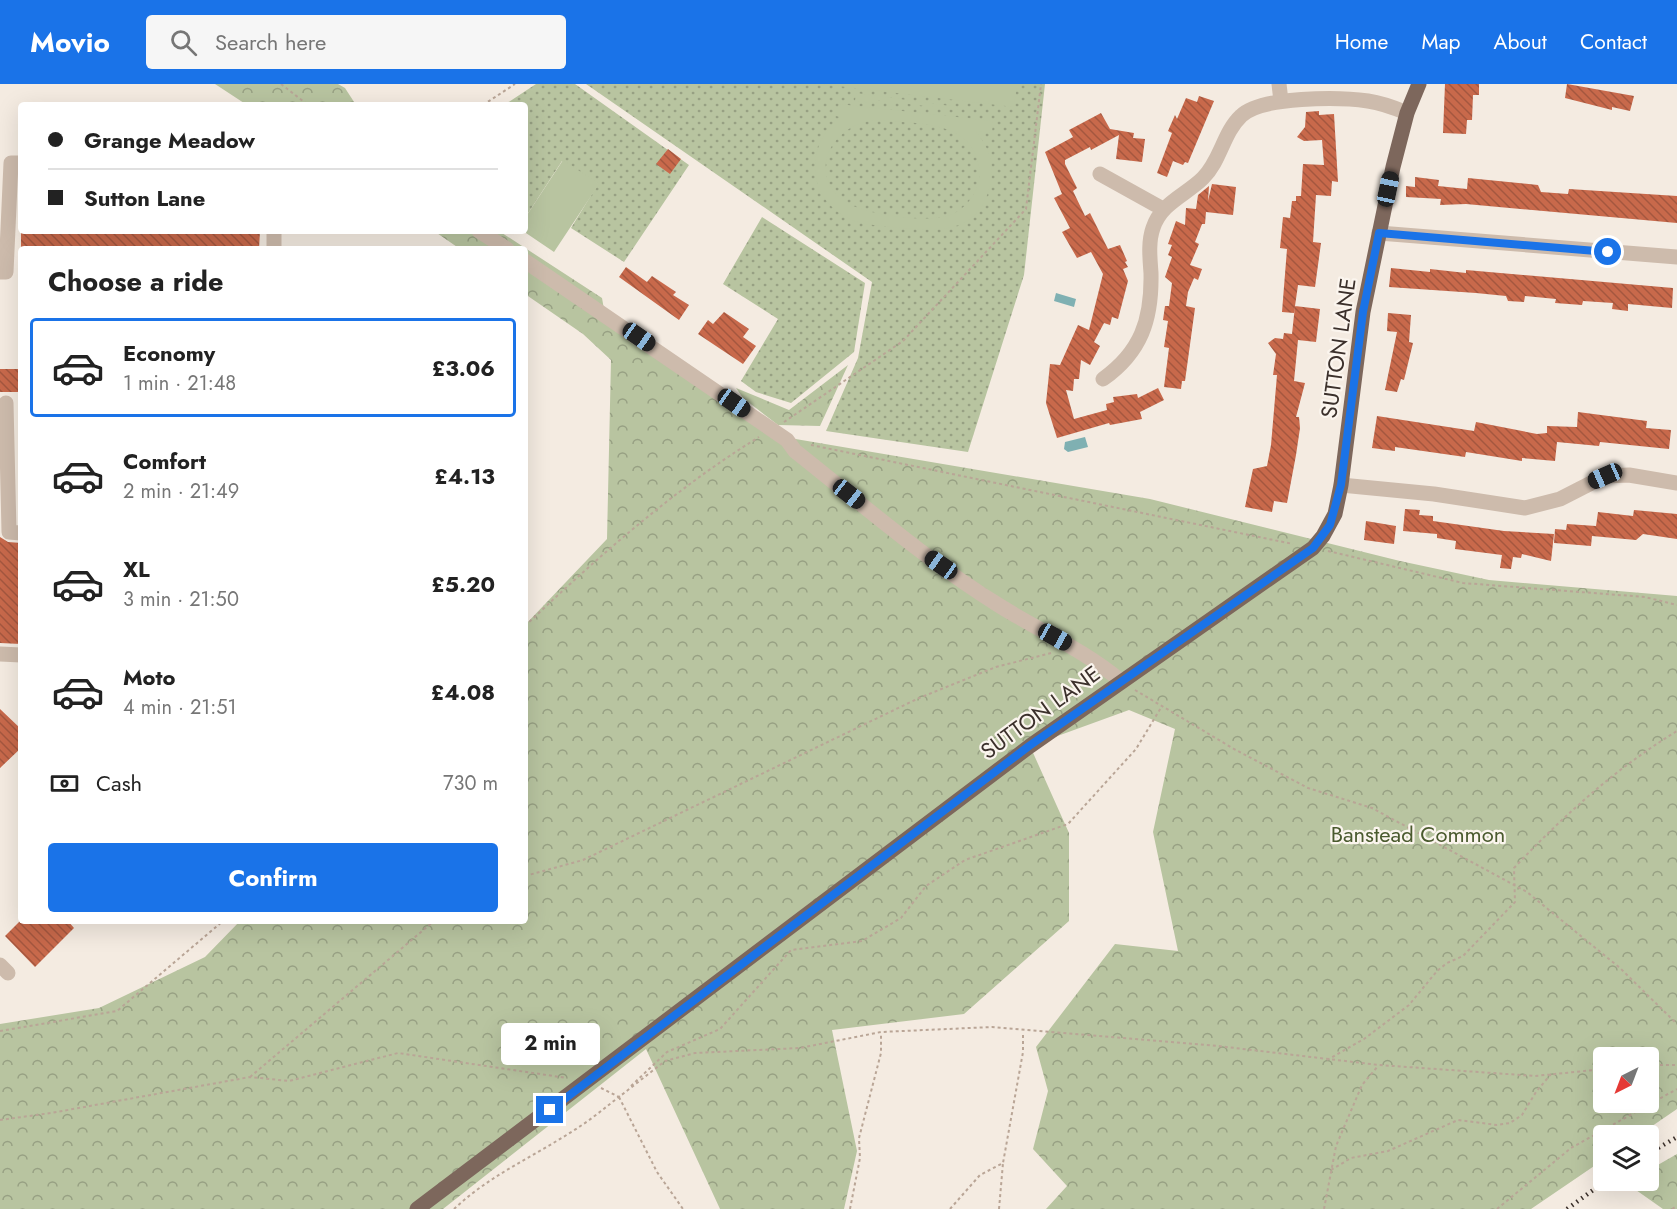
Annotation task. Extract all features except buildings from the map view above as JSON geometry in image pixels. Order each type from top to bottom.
[{"type":"main road","name":"SUTTON LANE","points":[[417,1209],[588,1082],[958,800],[1121,681],[1313,548],[1332,520],[1341,485],[1363,312],[1407,113],[1419,84]]},
{"type":"street","points":[[1279,84],[1281,101]]},
{"type":"street","points":[[1103,379],[1126,362],[1144,326],[1151,294],[1150,240],[1152,229],[1163,209],[1211,169],[1239,117],[1250,108],[1281,101],[1367,100],[1407,113]]},
{"type":"street","points":[[0,272],[6,272],[11,163],[18,163]]},
{"type":"street","points":[[1100,174],[1163,209]]},
{"type":"street","points":[[1379,233],[1677,257]]},
{"type":"street","points":[[484,234],[502,246]]},
{"type":"street","points":[[528,263],[771,429],[922,552],[1000,606],[1074,648],[1121,681]]},
{"type":"street","points":[[6,403],[14,483],[9,532],[18,533]]},
{"type":"street","points":[[1341,485],[1434,494],[1525,508],[1560,499],[1605,476],[1629,475],[1677,483]]},
{"type":"street","points":[[0,654],[18,655]]},
{"type":"path","points":[[281,84],[304,102]]},
{"type":"path","points":[[488,102],[515,84]]},
{"type":"path","points":[[528,623],[647,517],[714,465],[903,341],[1026,209],[1041,84]]},
{"type":"path","points":[[810,445],[1313,548],[1463,583],[1645,597],[1677,605]]},
{"type":"path","points":[[528,875],[583,860],[919,698],[996,667],[1074,648]]},
{"type":"path","points":[[1121,681],[1234,749],[1308,788],[1372,808],[1515,886],[1620,968],[1677,1024]]},
{"type":"path","points":[[619,1096],[667,1052],[720,1029],[792,950],[862,942],[901,918],[926,886],[965,860],[1068,824],[1136,749],[1162,706]]},
{"type":"path","points":[[1327,1060],[1364,1039],[1408,1005],[1437,971],[1447,963],[1463,956],[1515,902],[1514,868],[1547,833],[1603,782],[1639,754],[1677,731]]},
{"type":"path","points":[[0,1031],[117,1011],[220,924]]},
{"type":"path","points":[[250,1077],[430,924]]},
{"type":"path","points":[[454,1209],[471,1193],[513,1165],[578,1128],[665,1061],[695,1053],[800,1048],[881,1032],[992,1027],[1218,1046],[1379,1065],[1535,1076],[1593,1070]]},
{"type":"path","points":[[999,1209],[1003,1163],[1023,1052],[1023,1031]]},
{"type":"path","points":[[850,1209],[860,1158],[859,1138],[881,1053],[881,1032]]},
{"type":"path","points":[[0,1120],[250,1077],[290,1081],[398,1053],[588,1082],[619,1096],[657,1172],[683,1209]]},
{"type":"path","points":[[1324,1209],[1336,1146],[1362,1085],[1379,1065]]},
{"type":"path","points":[[1659,1065],[1677,1065]]},
{"type":"path","points":[[1331,1170],[1351,1158],[1388,1151],[1458,1120],[1497,1125],[1510,1123],[1522,1115],[1536,1092],[1551,1074]]},
{"type":"path","points":[[1497,1209],[1571,1148],[1677,1089]]},
{"type":"path","points":[[950,1209],[980,1175],[1003,1163]]},
{"type":"path","points":[[1672,1209],[1677,1206]]},
{"type":"green space","points":[[215,84],[338,84],[345,88],[354,102],[242,102]]},
{"type":"green space","points":[[536,84],[575,84],[689,165],[624,262],[571,228],[598,184],[562,161],[528,213],[528,102],[509,102]]},
{"type":"green space","points":[[586,84],[1045,84],[1024,275],[968,452],[826,431],[858,358],[872,282]]},
{"type":"green space","points":[[821,84],[1017,84],[1014,107]]},
{"type":"green space","points":[[856,93],[958,107],[957,110],[877,100],[876,103],[855,101]]},
{"type":"green space","points":[[839,104],[993,121],[992,133],[975,131],[990,156],[992,171],[984,203],[964,222],[938,229],[867,224],[844,216],[831,206],[822,194],[815,168],[816,154],[821,140],[840,117],[836,116]],"holes":[[[877,120],[936,126],[963,138],[972,148],[979,167],[975,192],[964,207],[947,216],[920,218],[875,213],[841,199],[831,187],[826,174],[826,161],[830,149],[849,129]]]},
{"type":"green space","points":[[563,160],[599,184],[554,252],[527,234],[528,213]]},
{"type":"green space","points":[[762,217],[865,283],[854,352],[791,403],[756,392],[741,381],[778,319],[723,284]]},
{"type":"green space","name":"Banstead Common","points":[[438,234],[504,234],[522,246],[456,246]]},
{"type":"green space","name":"Banstead Common","points":[[528,250],[602,298],[606,321],[772,435],[1150,499],[1400,561],[1489,580],[1677,596],[1677,1109],[1654,1125],[1593,1125],[1593,1167],[1531,1209],[1046,1209],[1067,1186],[1033,1149],[1048,1091],[1036,1047],[1115,944],[1178,951],[1153,832],[1175,729],[1129,710],[1030,746],[1069,833],[1069,921],[964,1014],[832,1030],[857,1151],[844,1209],[720,1209],[646,1049],[443,1209],[0,1209],[0,1024],[99,1008],[205,957],[237,924],[528,924],[528,622],[607,539],[611,360],[583,334],[528,296]]},
{"type":"green space","points":[[848,365],[820,426],[778,425],[743,398],[736,388],[789,410]]},
{"type":"green space","points":[[1677,1154],[1677,1209],[1663,1209],[1637,1191],[1659,1191],[1659,1164]]},
{"type":"water","points":[[1056,293],[1076,299],[1074,307],[1054,301]]},
{"type":"water","points":[[1085,437],[1088,447],[1068,452],[1064,449],[1065,442]]},
{"type":"railway","points":[[1659,1148],[1677,1137]]},
{"type":"railway","points":[[1567,1209],[1593,1190]]},
{"type":"route","points":[[550,1110],[1029,746],[1313,548],[1323,536],[1335,514],[1341,485],[1363,312],[1379,233],[1608,252]]}]
